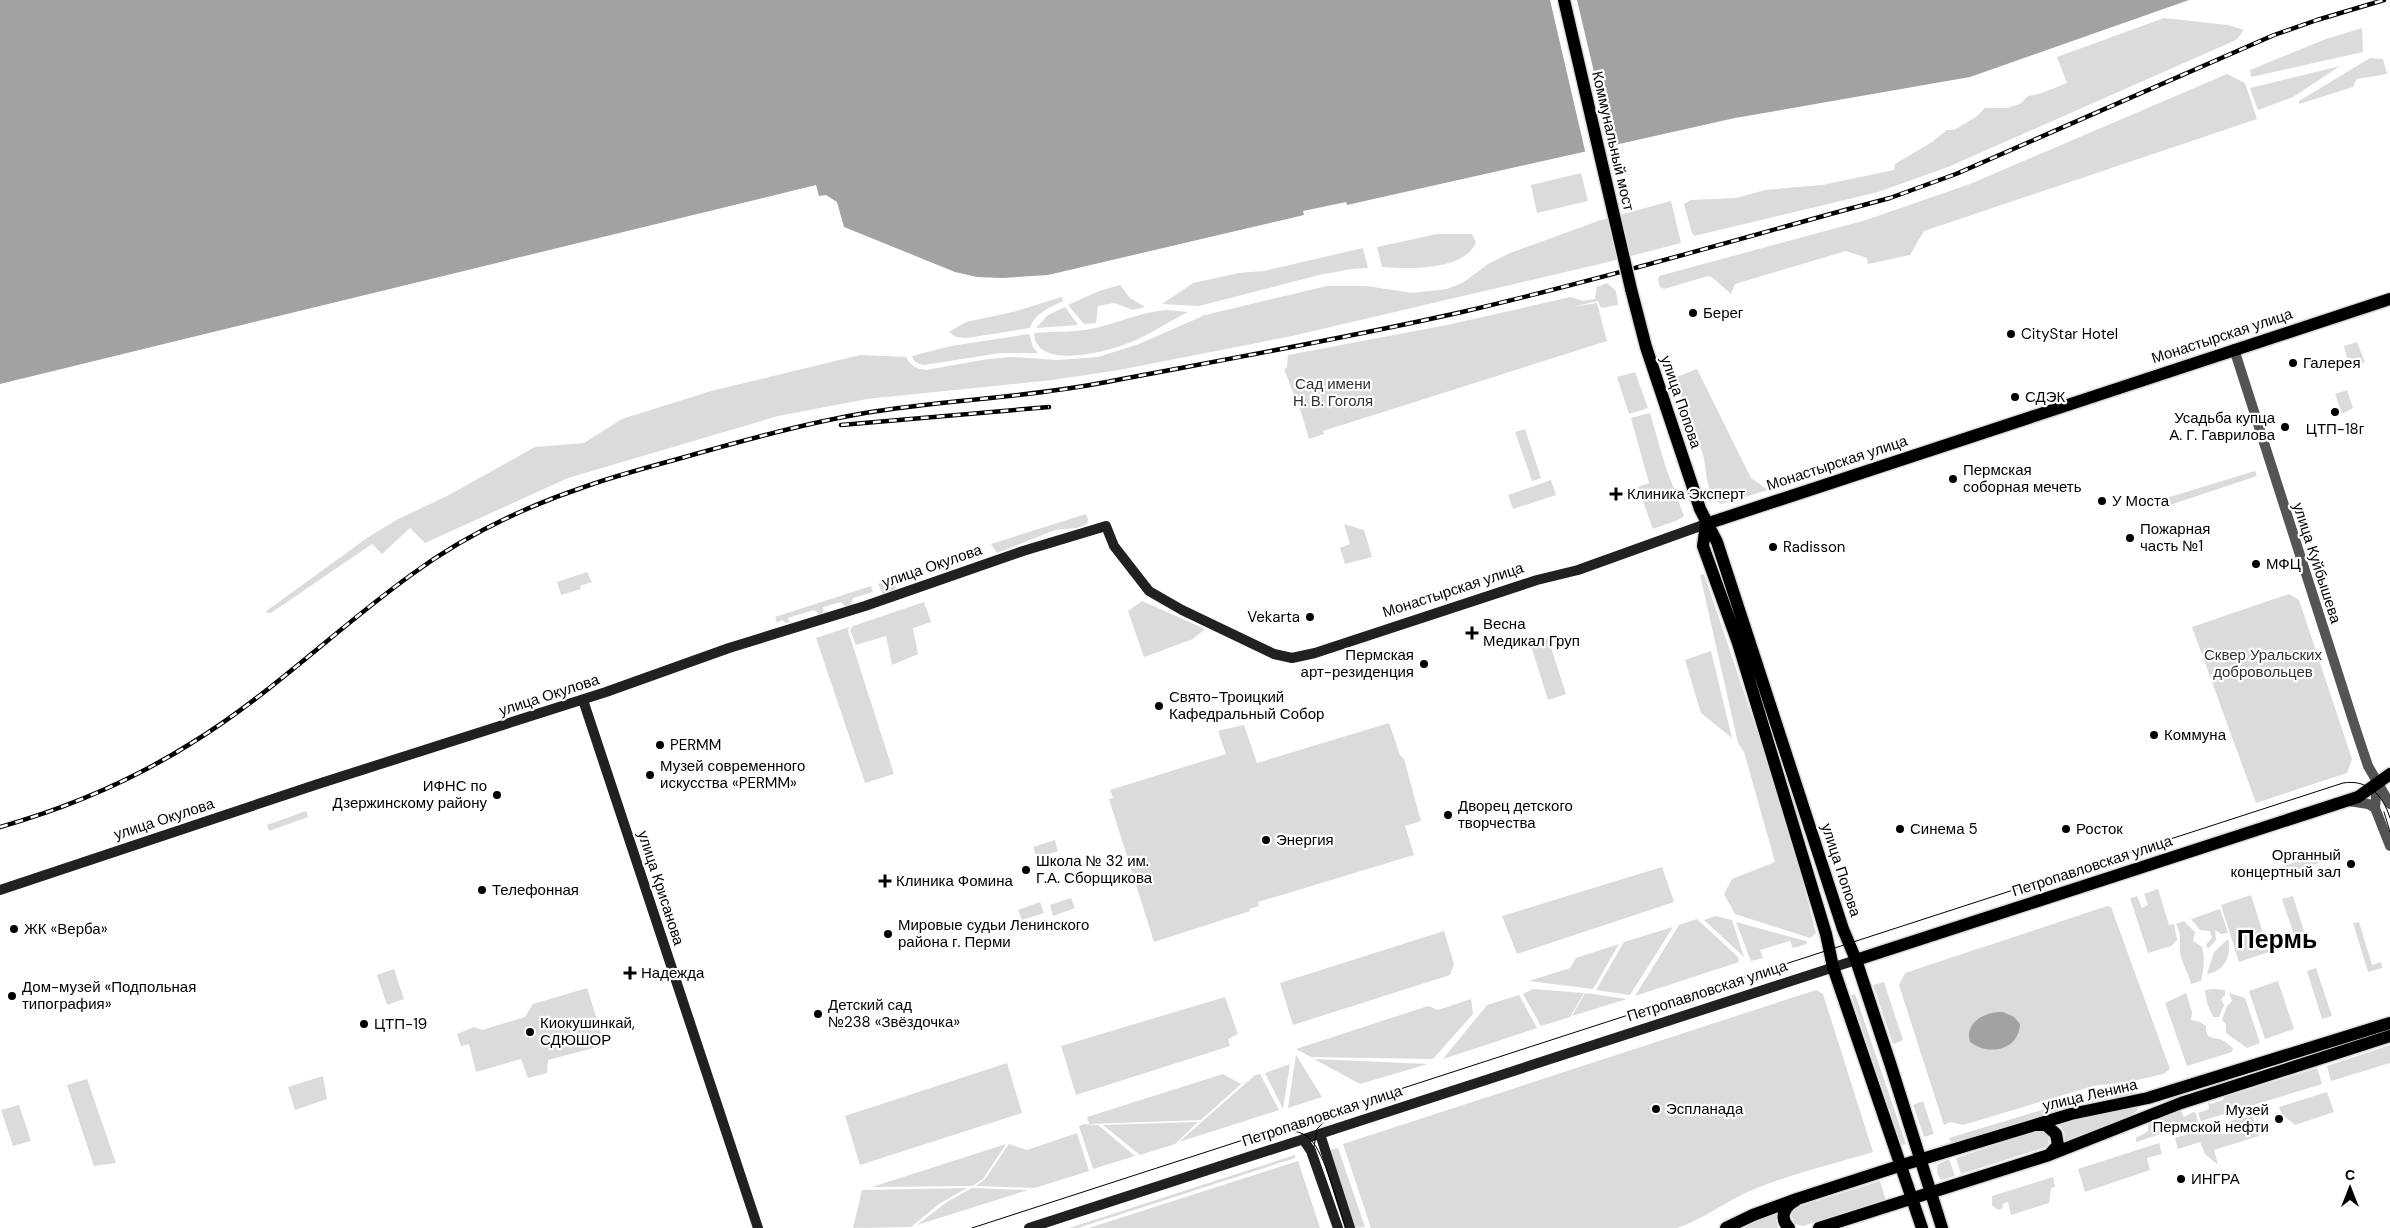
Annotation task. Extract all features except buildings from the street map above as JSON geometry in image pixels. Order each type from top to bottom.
[{"type":"main road","name":"Коммунальный мост","points":[[1564,0],[1631,289]]},
{"type":"main road","name":"улица Попова","points":[[1631,289],[1646,347],[1706,524],[1717,542],[1843,929],[1856,960],[1922,1160],[1942,1228]]},
{"type":"main road","name":"Монастырская улица","points":[[1106,526],[1114,546],[1149,591],[1182,610],[1267,651],[1292,658],[1314,653],[1537,580],[1578,570],[1706,524],[2390,299]]},
{"type":"main road","name":"улица Попова","points":[[1706,524],[1703,546],[1738,643],[1826,934],[1833,967],[1899,1166],[1922,1228]]},
{"type":"main road","name":"улица Окулова","points":[[0,890],[318,784],[583,700],[729,648],[865,606],[1023,551],[1106,526]]},
{"type":"main road","name":"улица Крисанова","points":[[583,700],[758,1228]]},
{"type":"main road","name":"Петропавловская улица","points":[[1029,1228],[2345,801],[2363,794],[2390,774]]},
{"type":"main road","name":"улица Ленина","points":[[1726,1228],[1753,1215],[1797,1199],[1899,1166],[2079,1112],[2148,1098],[2390,1023]]},
{"type":"main road","points":[[1820,1228],[2049,1155],[2181,1103],[2390,1036]]},
{"type":"main road","points":[[2037,1125],[2046,1125],[2056,1134],[2058,1145],[2049,1155]]},
{"type":"main road","points":[[1320,1134],[1350,1228]]},
{"type":"main road","points":[[1303,1139],[1310,1151],[1338,1228]]},
{"type":"main road","points":[[1789,1228],[1785,1224],[1784,1214],[1787,1206],[1797,1199]]},
{"type":"street","name":"улица Куйбышева","points":[[2234,349],[2368,766],[2390,804]]},
{"type":"street","name":"улица Куйбышева","points":[[2377,784],[2375,808],[2390,846]]},
{"type":"street","points":[[2345,801],[2359,802],[2375,808]]},
{"type":"green space","points":[[2164,18],[2228,25],[2244,30],[2236,40],[1948,167],[1878,192],[1694,236],[1692,233],[1684,204],[1691,200],[1736,198],[1765,190],[1822,185],[1894,170],[1895,164],[1932,142],[1947,130],[1954,130],[1976,117],[1985,108],[2007,108],[2020,104],[2028,96],[2042,93],[2067,83],[2057,57]]},
{"type":"green space","points":[[2362,28],[2363,52],[2251,77],[2250,70],[2326,39]]},
{"type":"green space","points":[[2370,58],[2383,59],[2387,74],[2357,79],[2353,87],[2299,104],[2299,101]]},
{"type":"green space","points":[[2340,66],[2293,97],[2258,110],[2250,88]]},
{"type":"green space","points":[[2227,74],[2245,83],[2257,119],[1924,231],[1910,255],[1868,264],[1867,258],[1846,251],[1735,284],[1731,294],[1713,278],[1708,276],[1664,289],[1660,287],[1659,276],[1866,220],[1970,184]]},
{"type":"green space","points":[[1581,173],[1588,201],[1537,213],[1531,185]]},
{"type":"green space","points":[[1671,201],[1681,243],[1604,263],[1292,336],[1119,370],[1052,380],[867,399],[778,416],[568,478],[425,543],[410,528],[382,554],[372,544],[271,613],[265,612],[367,538],[398,519],[447,496],[535,447],[584,443],[622,419],[711,391],[860,355],[906,357],[914,366],[926,370],[988,359],[1013,357],[1057,360],[1098,357],[1139,344],[1205,315],[1327,286],[1367,286],[1412,293],[1447,289],[1464,282],[1488,264],[1510,253],[1598,221]]},
{"type":"green space","points":[[1437,234],[1472,234],[1476,242],[1470,251],[1448,263],[1420,268],[1382,267],[1377,247]]},
{"type":"green space","points":[[1363,248],[1368,268],[1319,275],[1199,306],[1162,304],[1193,283],[1239,273],[1264,271]]},
{"type":"green space","name":"Сад имени Н. В. Гоголя","points":[[1607,283],[1616,291],[1618,305],[1601,308],[1598,301],[1572,307],[1597,303],[1607,341],[1323,431],[1324,434],[1309,439],[1284,369],[1287,368],[1288,355],[1447,325],[1571,297],[1583,301],[1595,299],[1597,287]]},
{"type":"green space","points":[[1120,285],[1130,298],[1145,307],[1133,310],[1114,303],[1098,306],[1096,323],[1084,324],[1068,305],[1099,291]]},
{"type":"green space","points":[[1062,297],[1063,301],[1035,318],[1030,328],[967,338],[956,337],[949,332],[966,322],[1013,312]]},
{"type":"green space","points":[[1065,307],[1078,325],[1036,328],[1048,315]]},
{"type":"green space","points":[[1166,310],[1188,312],[1136,340],[1095,353],[1062,355],[1048,352],[1038,345],[1034,333],[1086,330],[1142,314]]},
{"type":"green space","points":[[1029,334],[1033,347],[1038,353],[1000,353],[924,365],[916,362],[912,356],[951,346]]},
{"type":"green space","points":[[2357,342],[2365,362],[2350,370],[2344,346]]},
{"type":"green space","points":[[1697,369],[1751,478],[1768,490],[1721,504],[1712,494],[1707,481],[1703,455],[1674,378]]},
{"type":"green space","points":[[1635,372],[1648,408],[1629,414],[1617,377]]},
{"type":"green space","points":[[2347,390],[2353,408],[2342,414],[2335,394]]},
{"type":"green space","points":[[1650,413],[1665,465],[1684,516],[1653,529],[1638,487],[1649,483],[1631,418]]},
{"type":"green space","points":[[1525,429],[1541,478],[1532,481],[1515,432]]},
{"type":"green space","points":[[2255,471],[2257,476],[2158,509],[2150,503]]},
{"type":"green space","points":[[1551,480],[1556,495],[1513,509],[1508,495]]},
{"type":"green space","points":[[1086,514],[1087,524],[1077,528],[1055,530],[997,553],[991,544]]},
{"type":"green space","points":[[1344,524],[1364,530],[1372,557],[1345,564],[1340,548],[1350,544]]},
{"type":"green space","points":[[923,569],[924,574],[896,585],[895,590],[883,594],[878,584]]},
{"type":"green space","points":[[587,572],[592,582],[580,586],[581,589],[561,595],[557,582]]},
{"type":"green space","points":[[1704,574],[1786,817],[1816,933],[1810,938],[1735,914],[1724,894],[1732,879],[1775,862],[1744,752],[1738,743],[1700,575]]},
{"type":"green space","points":[[871,586],[873,592],[853,598],[851,605],[846,607],[841,602],[823,607],[823,613],[819,614],[814,610],[788,618],[789,622],[786,623],[782,620],[777,623],[775,617]]},
{"type":"green space","name":"Сквер Уральских добровольцев","points":[[2289,594],[2299,600],[2352,759],[2347,773],[2256,803],[2192,627]]},
{"type":"green space","points":[[1142,601],[1205,629],[1193,639],[1144,657],[1128,611]]},
{"type":"green space","points":[[924,602],[931,622],[913,628],[918,654],[892,665],[886,636],[856,645],[850,630],[853,626]]},
{"type":"green space","points":[[849,627],[848,631],[894,774],[865,783],[816,638]]},
{"type":"green space","points":[[1548,638],[1566,694],[1548,700],[1530,643]]},
{"type":"green space","points":[[1711,651],[1732,738],[1701,713],[1685,660]]},
{"type":"green space","name":"Энергия","points":[[1389,723],[1400,755],[1404,759],[1421,821],[1405,826],[1414,855],[1258,902],[1259,906],[1249,909],[1250,911],[1154,942],[1109,799],[1113,798],[1110,790],[1226,754],[1218,731],[1221,730],[1244,725],[1257,763]]},
{"type":"green space","points":[[306,811],[308,817],[269,831],[267,825]]},
{"type":"green space","points":[[1055,840],[1058,851],[1037,858],[1033,847]]},
{"type":"green space","points":[[2316,855],[2319,863],[2259,882],[2257,875]]},
{"type":"green space","points":[[1662,867],[1674,902],[1517,954],[1502,916]]},
{"type":"green space","points":[[2158,889],[2169,925],[2174,924],[2177,940],[2171,946],[2148,953],[2130,898],[2137,896],[2142,908],[2148,905],[2144,894]]},
{"type":"green space","points":[[2251,895],[2269,952],[2239,962],[2221,905]]},
{"type":"green space","points":[[2293,896],[2307,941],[2297,944],[2282,899]]},
{"type":"green space","points":[[1071,898],[1075,908],[1053,916],[1050,905]]},
{"type":"green space","points":[[1040,902],[1044,913],[1022,920],[1018,910]]},
{"type":"green space","points":[[2107,906],[2111,907],[2170,1069],[2163,1074],[2133,1081],[2093,1086],[1963,1125],[1950,1122],[1944,1125],[1899,985],[1905,973]]},
{"type":"green space","points":[[2220,909],[2228,933],[2221,934],[2215,930],[2216,940],[2208,949],[2206,945],[2212,938],[2210,931],[2200,930],[2191,919]]},
{"type":"green space","points":[[1715,916],[1732,920],[1744,957],[1704,920]]},
{"type":"green space","points":[[1697,919],[1738,957],[1739,962],[1635,996],[1679,925]]},
{"type":"green space","points":[[2184,921],[2195,932],[2193,941],[2202,947],[2204,956],[2201,981],[2191,984],[2181,955],[2180,934],[2176,924]]},
{"type":"green space","points":[[1736,922],[1806,941],[1807,944],[1793,948],[1790,941],[1760,950],[1763,958],[1751,961]]},
{"type":"green space","points":[[2359,922],[2372,965],[2381,962],[2382,968],[2368,972],[2353,923]]},
{"type":"green space","points":[[1673,927],[1630,995],[1596,990],[1624,942]]},
{"type":"green space","points":[[1444,931],[1454,964],[1450,975],[1293,1025],[1280,983]]},
{"type":"green space","points":[[2228,939],[2229,951],[2223,966],[2207,974],[2214,952]]},
{"type":"green space","points":[[1619,944],[1593,989],[1529,981],[1570,968],[1576,958]]},
{"type":"green space","points":[[2316,968],[2332,1016],[2322,1019],[2307,971]]},
{"type":"green space","points":[[394,969],[404,999],[387,1005],[377,975]]},
{"type":"green space","points":[[2278,981],[2294,1029],[2265,1039],[2249,991]]},
{"type":"green space","points":[[1884,982],[1903,1040],[1893,1044],[1873,985]]},
{"type":"green space","name":"Киокушинкай, СДЮШОР","points":[[587,988],[605,1045],[548,1060],[547,1073],[528,1078],[521,1059],[476,1072],[469,1044],[461,1046],[457,1034],[474,1027],[482,1030],[525,1017],[533,1004]]},
{"type":"green space","points":[[1533,989],[1584,993],[1570,1017],[1541,1026],[1523,994]]},
{"type":"green space","name":"Эспланада","points":[[1816,990],[1823,994],[1873,1152],[1767,1184],[1742,1194],[1696,1220],[1677,1228],[1371,1228],[1343,1144]]},
{"type":"green space","points":[[2205,990],[2225,990],[2225,995],[2221,999],[2224,1005],[2219,1017],[2213,1017],[2207,1003]]},
{"type":"green space","points":[[1585,993],[1627,999],[1572,1016]]},
{"type":"green space","points":[[2186,993],[2192,1012],[2191,1020],[2206,1026],[2209,1036],[2225,1042],[2233,1048],[2232,1052],[2187,1066],[2165,1003]]},
{"type":"green space","points":[[2229,993],[2245,998],[2260,1043],[2247,1048],[2226,1033],[2226,1024],[2222,1020],[2227,1006],[2232,1001]]},
{"type":"green space","points":[[1855,994],[1906,1144],[1901,1145],[1851,995]]},
{"type":"green space","points":[[1519,995],[1537,1028],[1443,1059],[1487,1005]]},
{"type":"green space","points":[[1225,997],[1238,1034],[1228,1039],[1230,1046],[1076,1095],[1061,1046]]},
{"type":"green space","points":[[1471,999],[1473,1014],[1433,1059],[1311,1057],[1296,1049],[1428,1006],[1438,1010]]},
{"type":"green space","points":[[2390,1045],[2390,1063],[2331,1081],[2327,1066]]},
{"type":"green space","points":[[1296,1055],[1322,1097],[1288,1108]]},
{"type":"green space","points":[[1314,1059],[1428,1064],[1360,1084]]},
{"type":"green space","points":[[1007,1063],[1022,1113],[860,1165],[845,1116]]},
{"type":"green space","points":[[1290,1064],[1283,1109],[1265,1073]]},
{"type":"green space","points":[[2317,1068],[2322,1084],[2201,1121],[2198,1113],[2209,1109],[2208,1102],[2211,1104],[2223,1100],[2224,1097]]},
{"type":"green space","points":[[1223,1074],[1241,1084],[1201,1120],[1089,1124],[1087,1117]]},
{"type":"green space","points":[[1260,1074],[1279,1110],[1179,1142],[1255,1075]]},
{"type":"green space","points":[[323,1076],[327,1099],[295,1110],[288,1087]]},
{"type":"green space","points":[[87,1079],[116,1163],[94,1166],[67,1085]]},
{"type":"green space","points":[[2132,1089],[2133,1094],[2086,1103],[1951,1143],[1949,1138],[2075,1100]]},
{"type":"green space","points":[[2327,1092],[2334,1112],[2295,1125],[2282,1114],[2279,1107]]},
{"type":"green space","points":[[1923,1101],[1934,1134],[1924,1137],[1913,1105]]},
{"type":"green space","points":[[19,1105],[31,1141],[13,1146],[1,1110]]},
{"type":"green space","points":[[2137,1108],[2137,1111],[2121,1121],[2065,1143],[2064,1132],[2059,1124],[2116,1110]]},
{"type":"green space","points":[[2181,1111],[2184,1117],[2193,1112],[2196,1113],[2198,1122],[2136,1142],[2136,1138],[2148,1131],[2148,1123]]},
{"type":"green space","points":[[2252,1115],[2259,1136],[2214,1150],[2218,1165],[2205,1154],[2200,1142],[2178,1149],[2175,1138],[2219,1125],[2222,1134],[2233,1131],[2230,1121]]},
{"type":"green space","points":[[1198,1122],[1175,1144],[1140,1155],[1103,1125]]},
{"type":"green space","points":[[1084,1124],[1098,1125],[1135,1156],[1093,1169],[1079,1126]]},
{"type":"green space","points":[[2036,1131],[2043,1131],[2048,1134],[2049,1143],[2046,1147],[1961,1174],[1956,1158]]},
{"type":"green space","points":[[1077,1133],[1089,1171],[1035,1188],[976,1186],[985,1179],[1009,1144],[1027,1150]]},
{"type":"green space","points":[[2159,1143],[2162,1154],[2147,1158],[2150,1170],[2085,1192],[2078,1169]]},
{"type":"green space","points":[[1006,1144],[983,1179],[972,1186],[872,1187]]},
{"type":"green space","points":[[1338,1148],[1365,1227],[1353,1228],[1330,1150]]},
{"type":"green space","points":[[1295,1155],[1295,1158],[1078,1228],[1069,1228]]},
{"type":"green space","points":[[1949,1159],[1955,1176],[1941,1180],[1937,1173],[1938,1164]]},
{"type":"green space","points":[[1298,1161],[1320,1228],[1089,1228]]},
{"type":"green space","points":[[2053,1177],[2055,1187],[2051,1188],[2049,1203],[2011,1215],[2008,1202],[2002,1204],[2003,1208],[1998,1210],[1992,1205],[1992,1196]]},
{"type":"green space","points":[[1880,1181],[1886,1200],[1803,1226],[1795,1224],[1791,1214],[1797,1207]]},
{"type":"green space","points":[[967,1188],[939,1204],[911,1227],[853,1228],[862,1190]]},
{"type":"green space","points":[[972,1188],[1028,1190],[917,1225],[947,1202]]},
{"type":"green space","points":[[1775,1213],[1778,1228],[1741,1228]]},
{"type":"shaded area","points":[[0,0],[2189,0],[1970,77],[1735,118],[1347,205],[1346,202],[1303,211],[1304,215],[1048,275],[1002,278],[977,277],[955,272],[844,227],[837,202],[826,195],[819,196],[816,185],[0,384]]},
{"type":"shaded area","points":[[2003,1012],[2014,1017],[2020,1024],[2014,1040],[2008,1045],[1993,1050],[1985,1049],[1970,1042],[1969,1035],[1973,1023],[1990,1013]]},
{"type":"pier","points":[[1550,0],[1577,0],[1612,149],[1586,155]]},
{"type":"tram line","points":[[972,1228],[2343,783],[2352,782],[2367,786],[2373,790],[2383,802],[2390,818]]},
{"type":"tram line","points":[[2384,812],[2390,832]]},
{"type":"tram line","points":[[1314,1147],[1317,1129],[1331,1114]]},
{"type":"tram line","points":[[1281,1130],[1304,1134],[1316,1146],[1331,1180],[1346,1228]]},
{"type":"railway","points":[[0,827],[74,802],[122,782],[168,757],[247,705],[383,596],[431,561],[495,524],[540,503],[587,486],[735,443],[865,413],[1072,388],[1282,349],[1462,312],[1654,263],[1890,198],[1956,174],[2274,35],[2384,0]]},
{"type":"railway","points":[[841,425],[1049,407]]},
{"type":"place","name":"Берег","points":[[1693,313]]},
{"type":"place","name":"CityStar Hotel","points":[[2011,334]]},
{"type":"place","name":"Галерея","points":[[2293,363]]},
{"type":"place","name":"СДЭК","points":[[2015,397]]},
{"type":"place","name":"ЦТП-18г","points":[[2335,412]]},
{"type":"place","name":"Усадьба купца А. Г. Гаврилова","points":[[2285,427]]},
{"type":"place","name":"Пермская соборная мечеть","points":[[1953,479]]},
{"type":"place","name":"Клиника Эксперт","points":[[1616,494]]},
{"type":"place","name":"У Моста","points":[[2102,501]]},
{"type":"place","name":"Пожарная часть №1","points":[[2130,538]]},
{"type":"place","name":"Radisson","points":[[1773,547]]},
{"type":"place","name":"МФЦ","points":[[2256,564]]},
{"type":"place","name":"Vekarta","points":[[1310,617]]},
{"type":"place","name":"Весна Медикал Груп","points":[[1472,633]]},
{"type":"place","name":"Пермская арт-резиденция","points":[[1424,664]]},
{"type":"place","name":"Свято-Троицкий Кафедральный Собор","points":[[1159,706]]},
{"type":"place","name":"Коммуна","points":[[2154,735]]},
{"type":"place","name":"PERMM","points":[[660,745]]},
{"type":"place","name":"Музей современного искусства «PERMM»","points":[[650,775]]},
{"type":"place","name":"ИФНС по Дзержинскому району","points":[[497,795]]},
{"type":"place","name":"Дворец детского творчества","points":[[1448,815]]},
{"type":"place","name":"Синема 5","points":[[1900,829]]},
{"type":"place","name":"Росток","points":[[2066,829]]},
{"type":"place","name":"Энергия","points":[[1266,840]]},
{"type":"place","name":"Органный концертный зал","points":[[2351,864]]},
{"type":"place","name":"Школа № 32 им. Г.А. Сборщикова","points":[[1026,870]]},
{"type":"place","name":"Клиника Фомина","points":[[885,881]]},
{"type":"place","name":"Телефонная","points":[[482,890]]},
{"type":"place","name":"ЖК «Верба»","points":[[14,929]]},
{"type":"place","name":"Мировые судьи Ленинского района г. Перми","points":[[888,934]]},
{"type":"place","name":"Надежда","points":[[630,973]]},
{"type":"place","name":"Дом-музей «Подпольная типография»","points":[[12,996]]},
{"type":"place","name":"Детский сад №238 «Звёздочка»","points":[[818,1014]]},
{"type":"place","name":"ЦТП-19","points":[[364,1024]]},
{"type":"place","name":"Киокушинкай, СДЮШОР","points":[[530,1032]]},
{"type":"place","name":"Эспланада","points":[[1656,1109]]},
{"type":"place","name":"Музей Пермской нефти","points":[[2279,1119]]},
{"type":"place","name":"ИНГРА","points":[[2181,1179]]},
{"type":"district","name":"Пермь","points":[[2277,939]]}]
